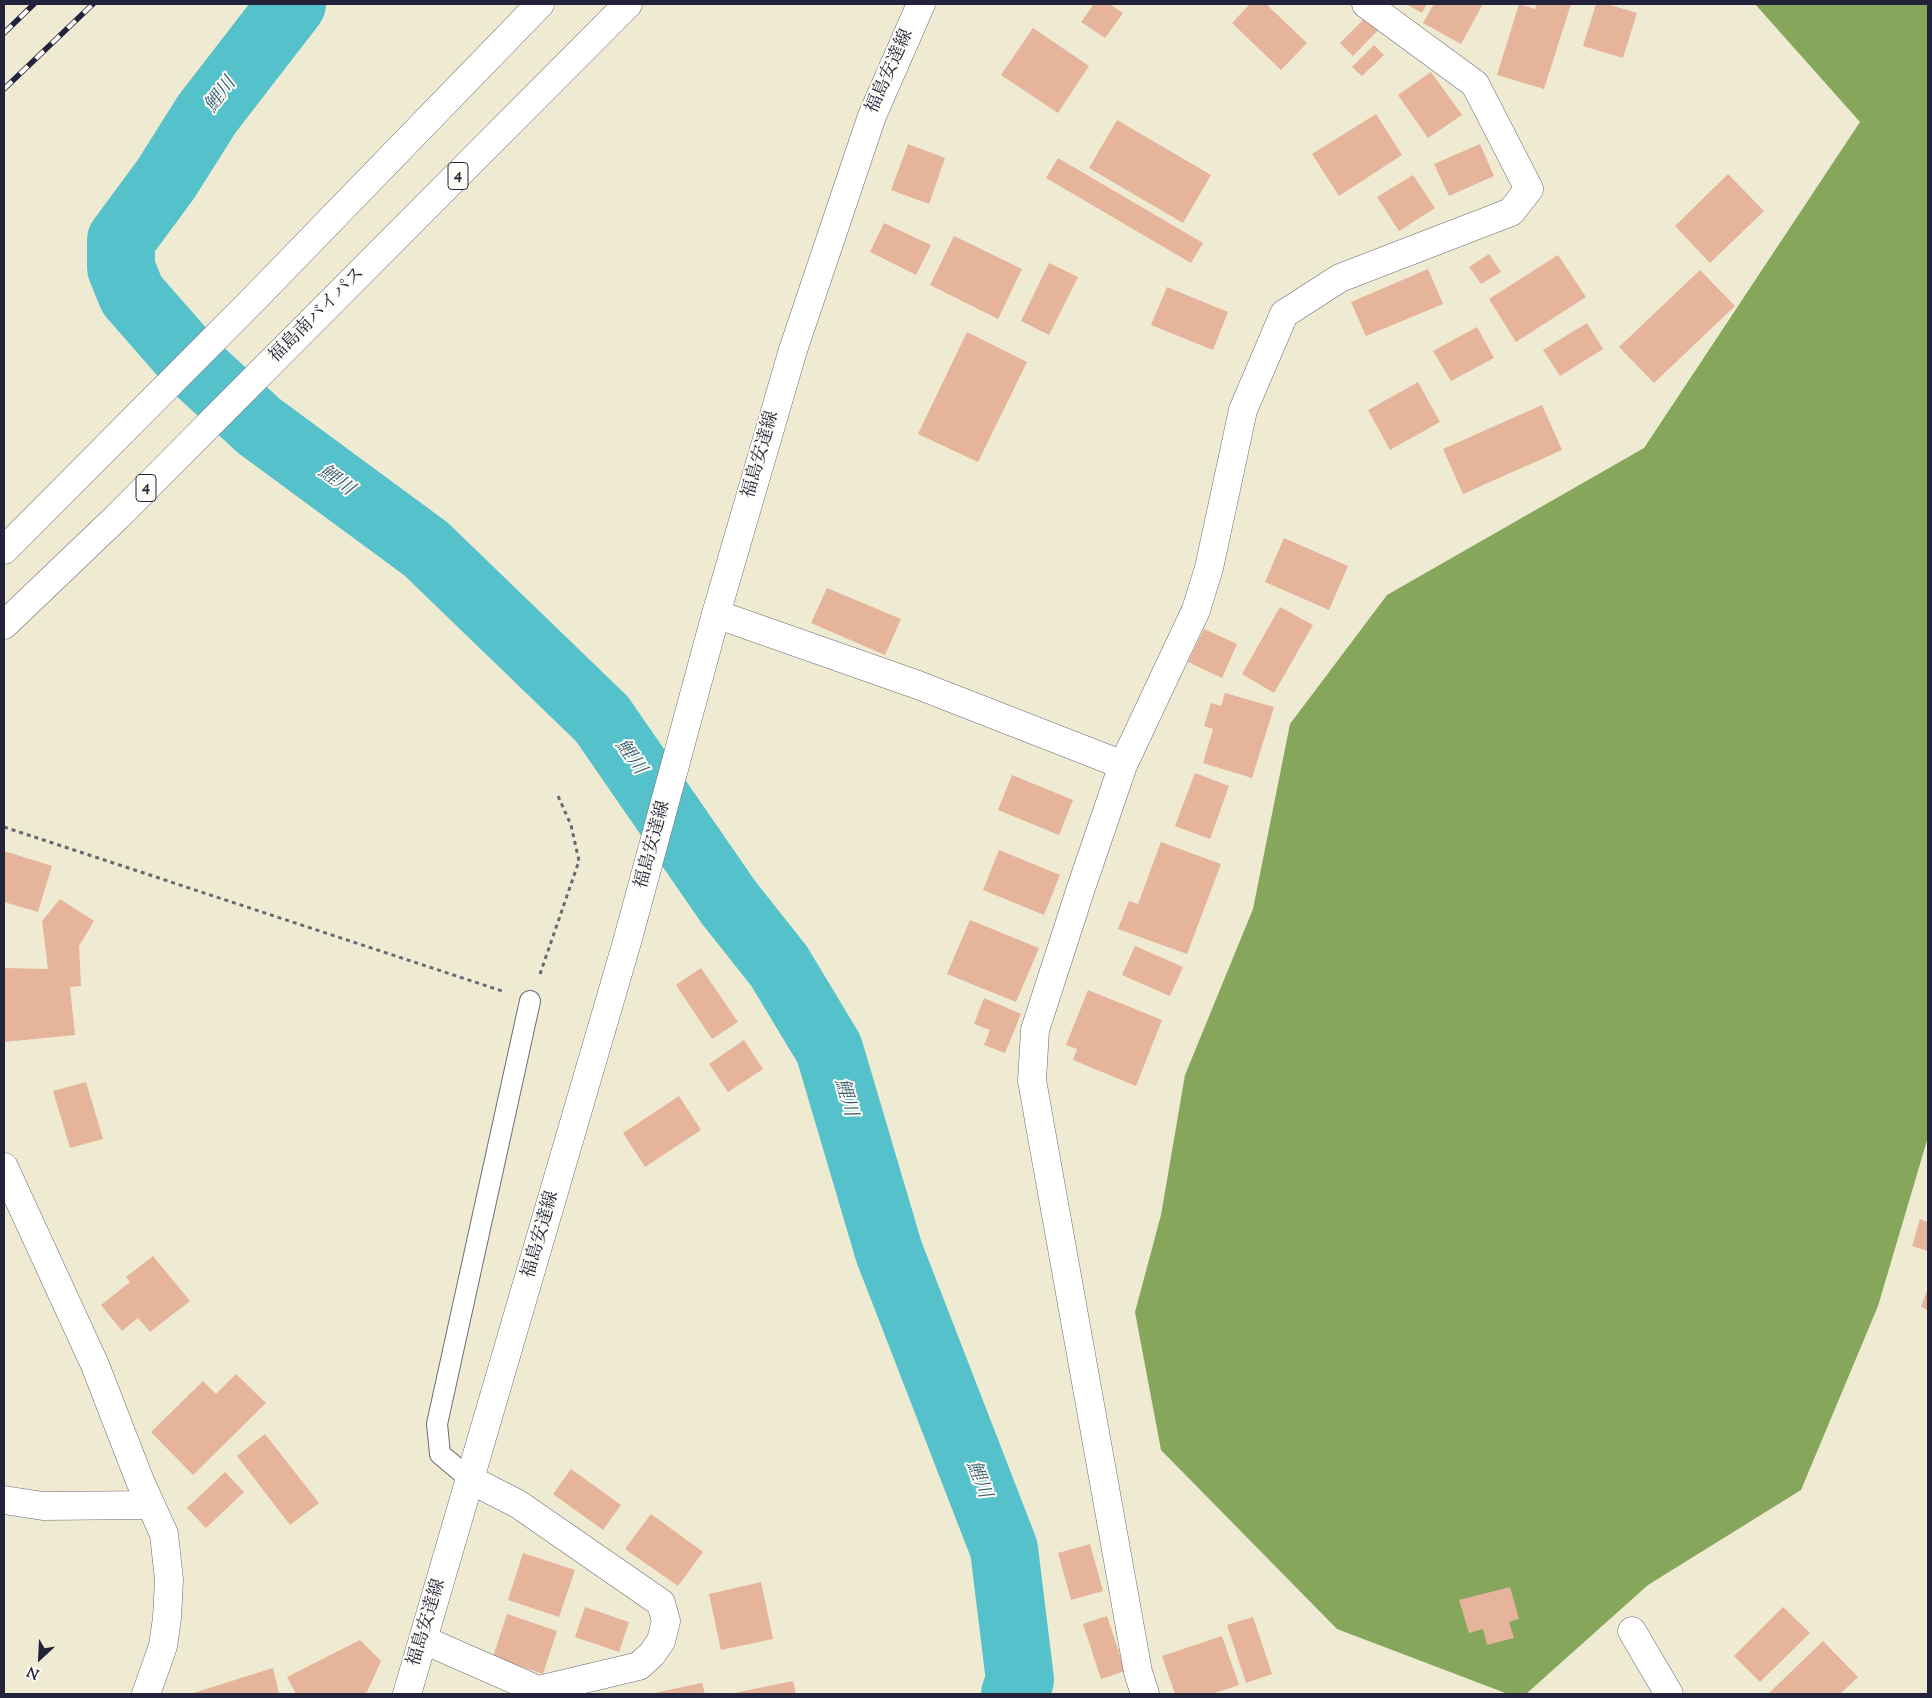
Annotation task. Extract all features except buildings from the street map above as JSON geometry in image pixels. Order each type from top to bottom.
[{"type":"main road","points":[[4,550],[254,299],[540,4]]},
{"type":"main road","name":"福島南バイパス","points":[[4,625],[110,524],[287,348],[628,4]]},
{"type":"main road","name":"福島安達線","points":[[408,1694],[628,942],[716,614],[793,350],[872,116],[921,4]]},
{"type":"main road","points":[[1145,1694],[1138,1672],[1032,1080],[1035,1030],[1123,764],[1196,610],[1209,568],[1243,410],[1284,314],[1340,278],[1511,212],[1529,189],[1475,84],[1366,4]]},
{"type":"main road","points":[[716,614],[918,685],[1123,764]]},
{"type":"main road","points":[[4,1167],[95,1365],[164,1534],[169,1580],[167,1618],[163,1646],[146,1694]]},
{"type":"main road","points":[[424,1640],[538,1690],[639,1666],[652,1654],[661,1641],[666,1621],[661,1603],[518,1504],[471,1480]]},
{"type":"main road","points":[[4,1500],[43,1506],[151,1505]]},
{"type":"main road","points":[[1632,1632],[1669,1694]]},
{"type":"lane","points":[[471,1480],[440,1454],[437,1424],[530,1001]]},
{"type":"path","points":[[4,827],[530,1001],[580,861],[571,824],[558,796]]},
{"type":"green space","points":[[1755,4],[1928,4],[1928,1137],[1878,1306],[1801,1490],[1648,1585],[1526,1694],[1508,1694],[1337,1629],[1161,1450],[1135,1312],[1161,1215],[1185,1075],[1253,909],[1290,724],[1387,595],[1644,448],[1860,122]]},
{"type":"waterway","name":"鯉川","points":[[292,4],[207,114],[166,179],[121,240],[121,268],[132,295],[196,368],[259,426],[426,549],[602,719],[729,903],[779,966],[829,1049],[889,1252],[1004,1549],[1020,1680],[1015,1694]]},
{"type":"railway","points":[[4,33],[34,4]]},
{"type":"railway","points":[[4,89],[93,4]]}]
